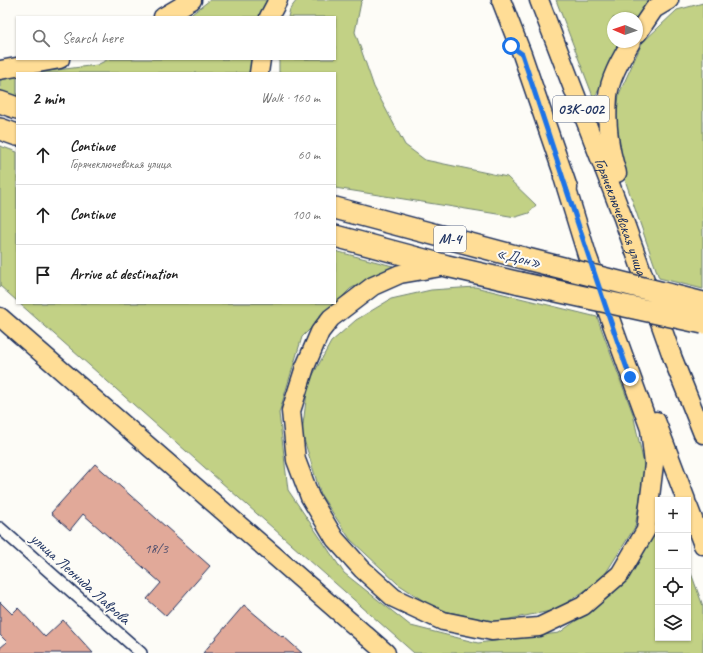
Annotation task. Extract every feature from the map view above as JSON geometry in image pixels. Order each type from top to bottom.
[{"type":"highway","points":[[0,102],[16,108]]},
{"type":"highway","points":[[0,130],[16,136]]},
{"type":"highway","name":"«Дон»","points":[[336,208],[523,258],[703,303]]},
{"type":"highway","name":"«Дон»","points":[[336,236],[447,266],[703,323]]},
{"type":"main road","points":[[165,16],[192,0]]},
{"type":"main road","points":[[270,16],[278,0]]},
{"type":"main road","points":[[491,0],[511,46],[522,54]]},
{"type":"main road","name":"03К-002","points":[[501,0],[522,54],[563,177]]},
{"type":"main road","name":"Горячеключевская улица","points":[[539,0],[623,218],[703,434]]},
{"type":"main road","points":[[643,26],[654,10],[670,0]]},
{"type":"main road","points":[[628,48],[618,65],[608,95],[610,151],[629,211],[681,356],[694,411]]},
{"type":"main road","points":[[0,70],[55,60]]},
{"type":"main road","points":[[259,72],[261,60]]},
{"type":"main road","points":[[563,177],[685,497]]},
{"type":"main road","points":[[447,266],[400,274],[373,286],[331,318],[320,332],[305,367],[291,411],[296,460],[310,497],[335,539],[362,569],[394,598],[443,621],[492,631],[539,627],[583,606],[620,574],[646,530],[654,464],[650,429],[587,255],[563,177]]},
{"type":"main road","points":[[336,203],[377,220]]},
{"type":"main road","points":[[0,317],[386,653]]},
{"type":"main road","points":[[691,514],[703,545]]},
{"type":"street","name":"улица Леонида Лаврова","points":[[0,528],[141,653]]},
{"type":"green space","points":[[210,0],[268,0],[262,16],[189,16]]},
{"type":"green space","points":[[297,0],[363,0],[361,2],[355,32],[374,87],[405,145],[425,160],[507,177],[536,205],[529,213],[516,217],[336,188],[336,72],[279,72],[279,60],[336,60],[336,16],[288,16],[290,9]]},
{"type":"green space","points":[[556,0],[656,0],[643,12],[607,12],[607,48],[620,48],[594,99]]},
{"type":"green space","points":[[703,3],[703,289],[659,278],[624,177],[615,134],[619,94],[640,48],[643,48],[643,42],[677,10]]},
{"type":"green space","points":[[107,60],[252,60],[252,72],[41,72],[97,65]]},
{"type":"green space","points":[[16,75],[16,97],[0,91],[0,76]]},
{"type":"green space","points":[[0,146],[16,152],[16,300],[0,286]]},
{"type":"green space","points":[[336,251],[393,266],[350,289],[336,303]]},
{"type":"green space","points":[[475,287],[597,317],[633,414],[645,469],[635,527],[602,579],[556,610],[494,622],[436,609],[398,584],[350,539],[321,495],[302,433],[308,384],[331,342],[356,320],[391,299],[431,290]]},
{"type":"green space","points":[[20,304],[335,304],[302,337],[279,413],[288,490],[344,573],[411,626],[478,643],[559,633],[612,595],[653,537],[655,531],[655,641],[691,641],[691,573],[703,606],[703,653],[414,653]]},
{"type":"building","points":[[95,464],[210,566],[166,616],[147,599],[161,583],[83,514],[70,530],[51,513]]},
{"type":"building","points":[[0,602],[12,614],[18,608],[45,637],[63,620],[93,653],[0,653],[0,648],[7,642],[0,635]]},
{"type":"building","points":[[244,605],[282,637],[283,636],[302,653],[203,653]]},
{"type":"route","points":[[511,46],[522,54],[587,255],[630,377]]}]
